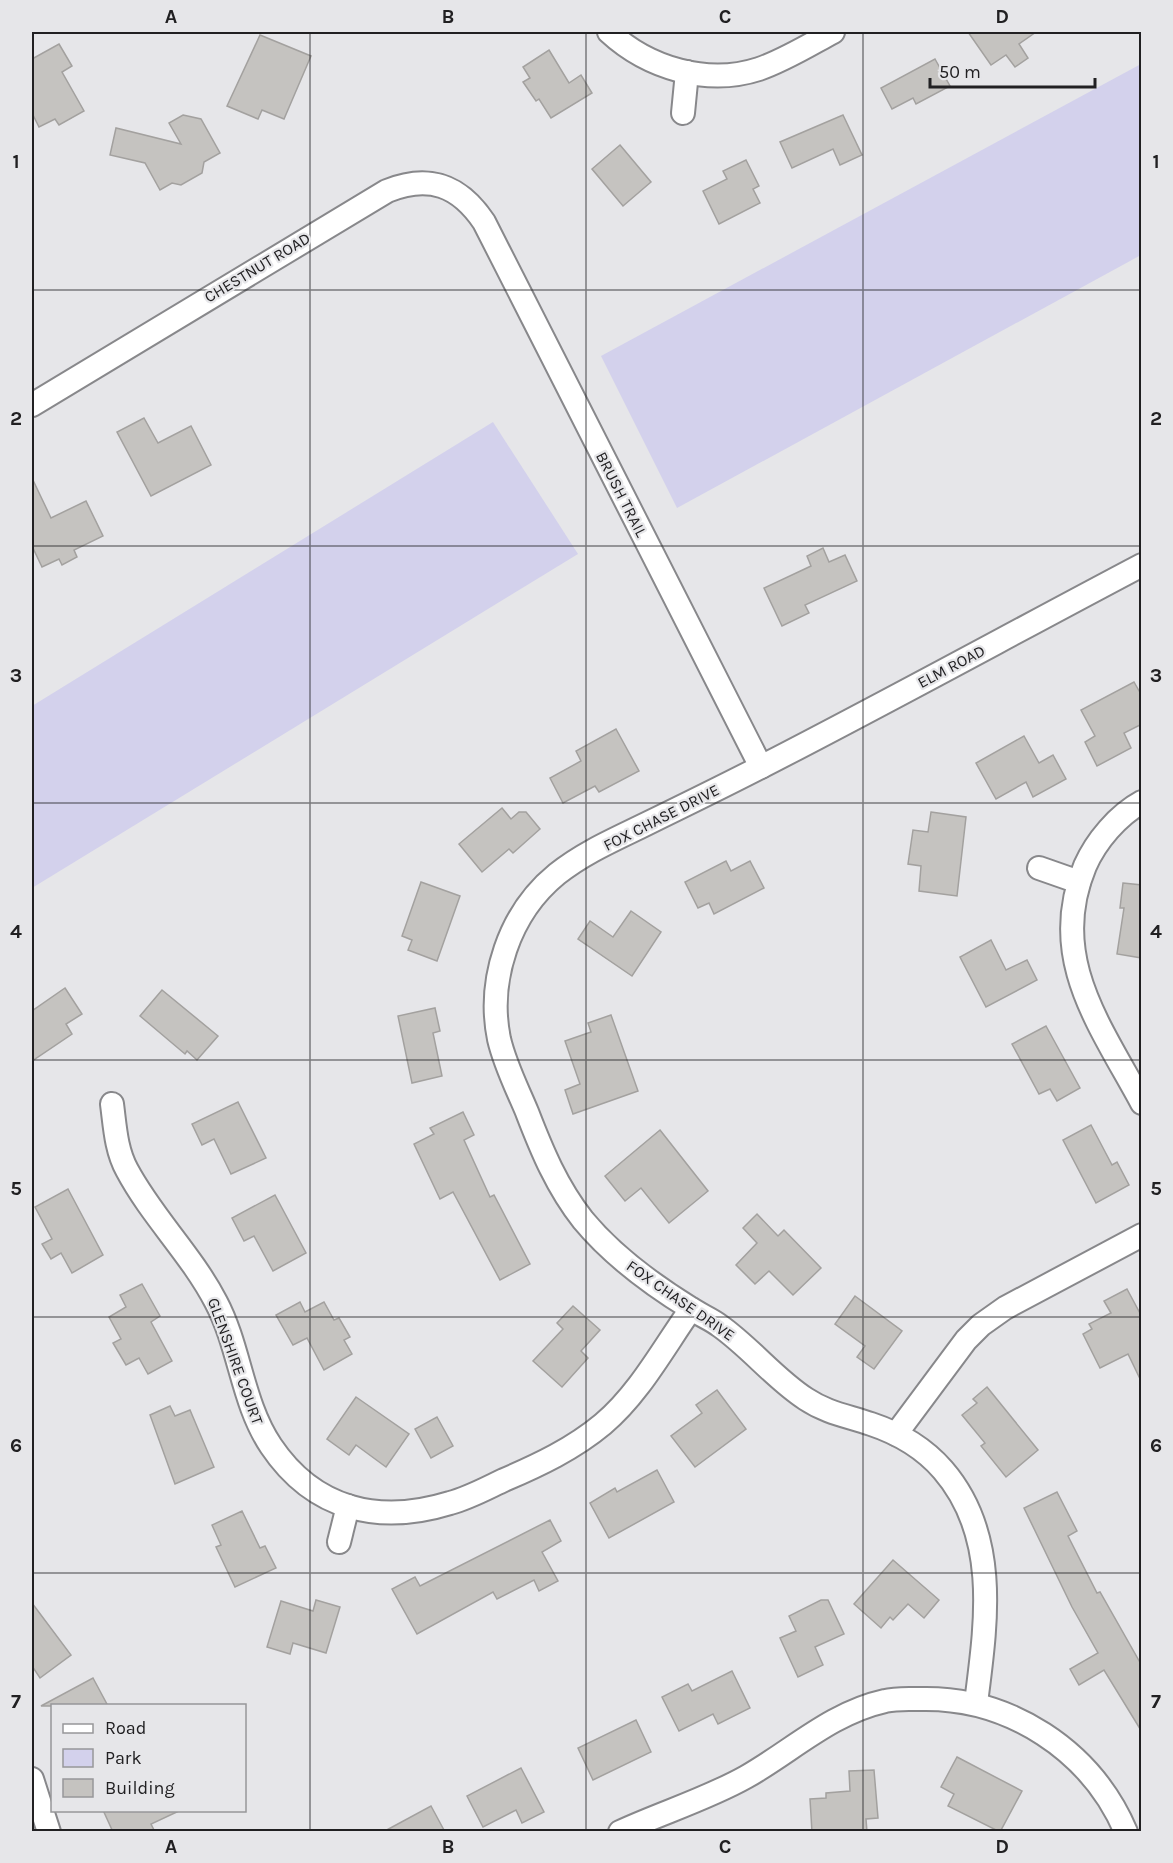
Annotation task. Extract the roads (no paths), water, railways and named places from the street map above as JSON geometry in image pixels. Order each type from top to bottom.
[{"type":"street","points":[[609,32],[643,57],[687,72],[709,75],[757,69],[779,61],[827,35]]},
{"type":"street","points":[[683,113],[687,72]]},
{"type":"street","name":"CHESTNUT ROAD","points":[[32,405],[387,190],[406,183],[424,182],[440,185],[457,193],[473,205],[484,222]]},
{"type":"street","name":"BRUSH TRAIL","points":[[484,222],[761,767]]},
{"type":"street","name":"ELM ROAD","points":[[761,767],[1142,565]]},
{"type":"street","name":"FOX CHASE DRIVE","points":[[761,767],[583,855],[554,876],[534,897],[518,920],[499,972],[496,1006],[504,1058],[543,1156],[563,1192],[609,1248],[691,1309],[718,1324],[800,1395],[817,1406],[896,1434],[923,1450],[944,1471],[963,1498],[979,1538],[986,1590],[983,1648],[976,1704]]},
{"type":"street","points":[[1142,802],[1110,828],[1088,860],[1078,882],[1071,918],[1072,953],[1077,975],[1088,1001],[1142,1103]]},
{"type":"street","points":[[1039,868],[1078,882]]},
{"type":"street","name":"GLENSHIRE COURT","points":[[112,1104],[117,1144],[127,1169],[202,1275],[219,1308],[236,1350],[258,1423],[271,1446],[291,1470],[314,1490],[348,1506],[388,1514],[418,1512],[452,1503],[545,1462],[577,1444],[604,1423],[628,1397],[691,1309]]},
{"type":"street","points":[[896,1434],[966,1340],[981,1325],[1005,1308],[1142,1234]]},
{"type":"street","points":[[339,1542],[348,1506]]},
{"type":"street","points":[[620,1832],[743,1779],[825,1725],[854,1711],[886,1700],[941,1698],[976,1704],[1032,1726],[1067,1751],[1095,1779],[1126,1832]]},
{"type":"street","points":[[35,1787],[49,1832]]}]
